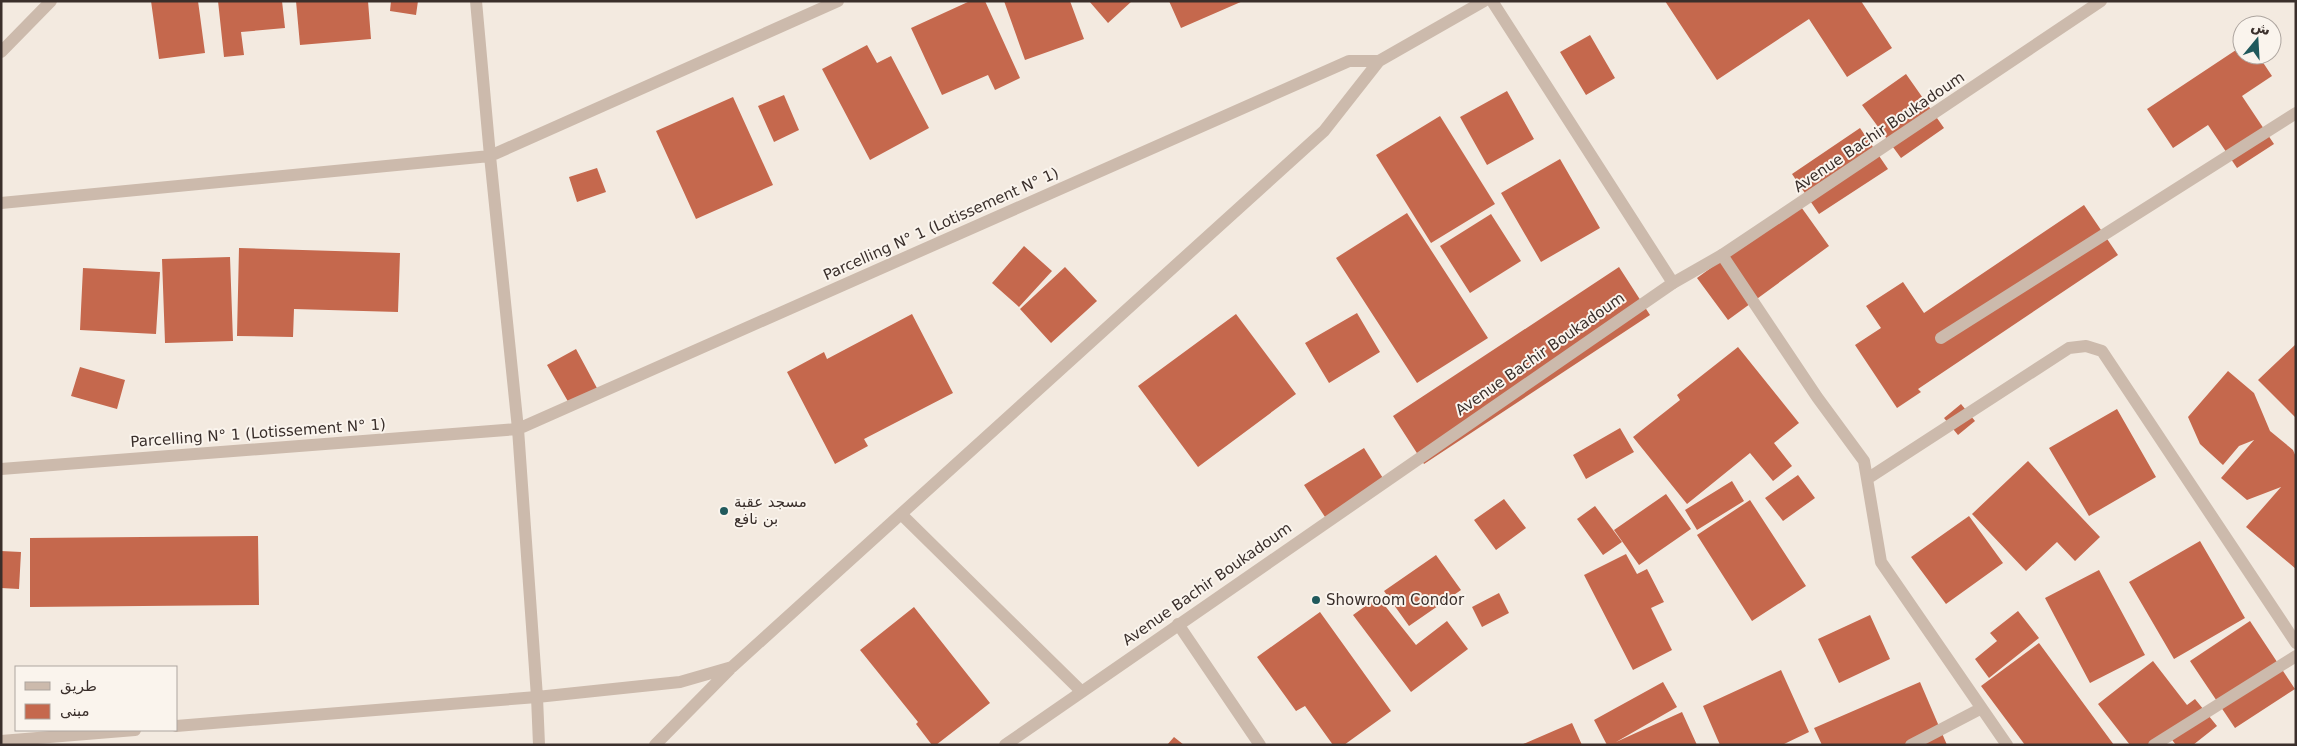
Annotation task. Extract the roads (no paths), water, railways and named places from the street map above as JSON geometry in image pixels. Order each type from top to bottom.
[{"type":"street","points":[[1,52],[51,1]]},
{"type":"street","points":[[476,1],[518,429],[539,745]]},
{"type":"street","points":[[1,203],[490,156],[838,1]]},
{"type":"street","name":"Parcelling N° 1 (Lotissement N° 1)","points":[[655,745],[732,667],[1324,132],[1379,61],[1484,1]]},
{"type":"street","points":[[1492,1],[1673,283]]},
{"type":"street","name":"Avenue Bachir Boukadoum","points":[[1005,745],[1673,283],[1722,255],[2101,1]]},
{"type":"street","name":"Parcelling N° 1 (Lotissement N° 1)","points":[[1,469],[518,429],[1349,61],[1379,61]]},
{"type":"street","points":[[1941,338],[2296,112]]},
{"type":"street","points":[[1722,255],[1817,397],[1864,461],[1881,562],[1980,709],[2007,745]]},
{"type":"street","points":[[1867,479],[2069,348],[2086,346],[2102,351],[2296,643]]},
{"type":"street","points":[[901,514],[1081,692]]},
{"type":"street","points":[[1178,624],[1260,745]]},
{"type":"street","points":[[2154,745],[2296,656]]},
{"type":"street","name":"Parcelling N° 1 (Lotissement N° 1)","points":[[178,726],[537,697],[680,682],[732,667]]},
{"type":"street","points":[[1911,745],[1980,709]]},
{"type":"street","points":[[1,741],[123,731]]},
{"type":"place","name":"مسجد عقبة بن نافع","points":[[724,511]]},
{"type":"place","name":"Showroom Condor","points":[[1316,600]]}]
